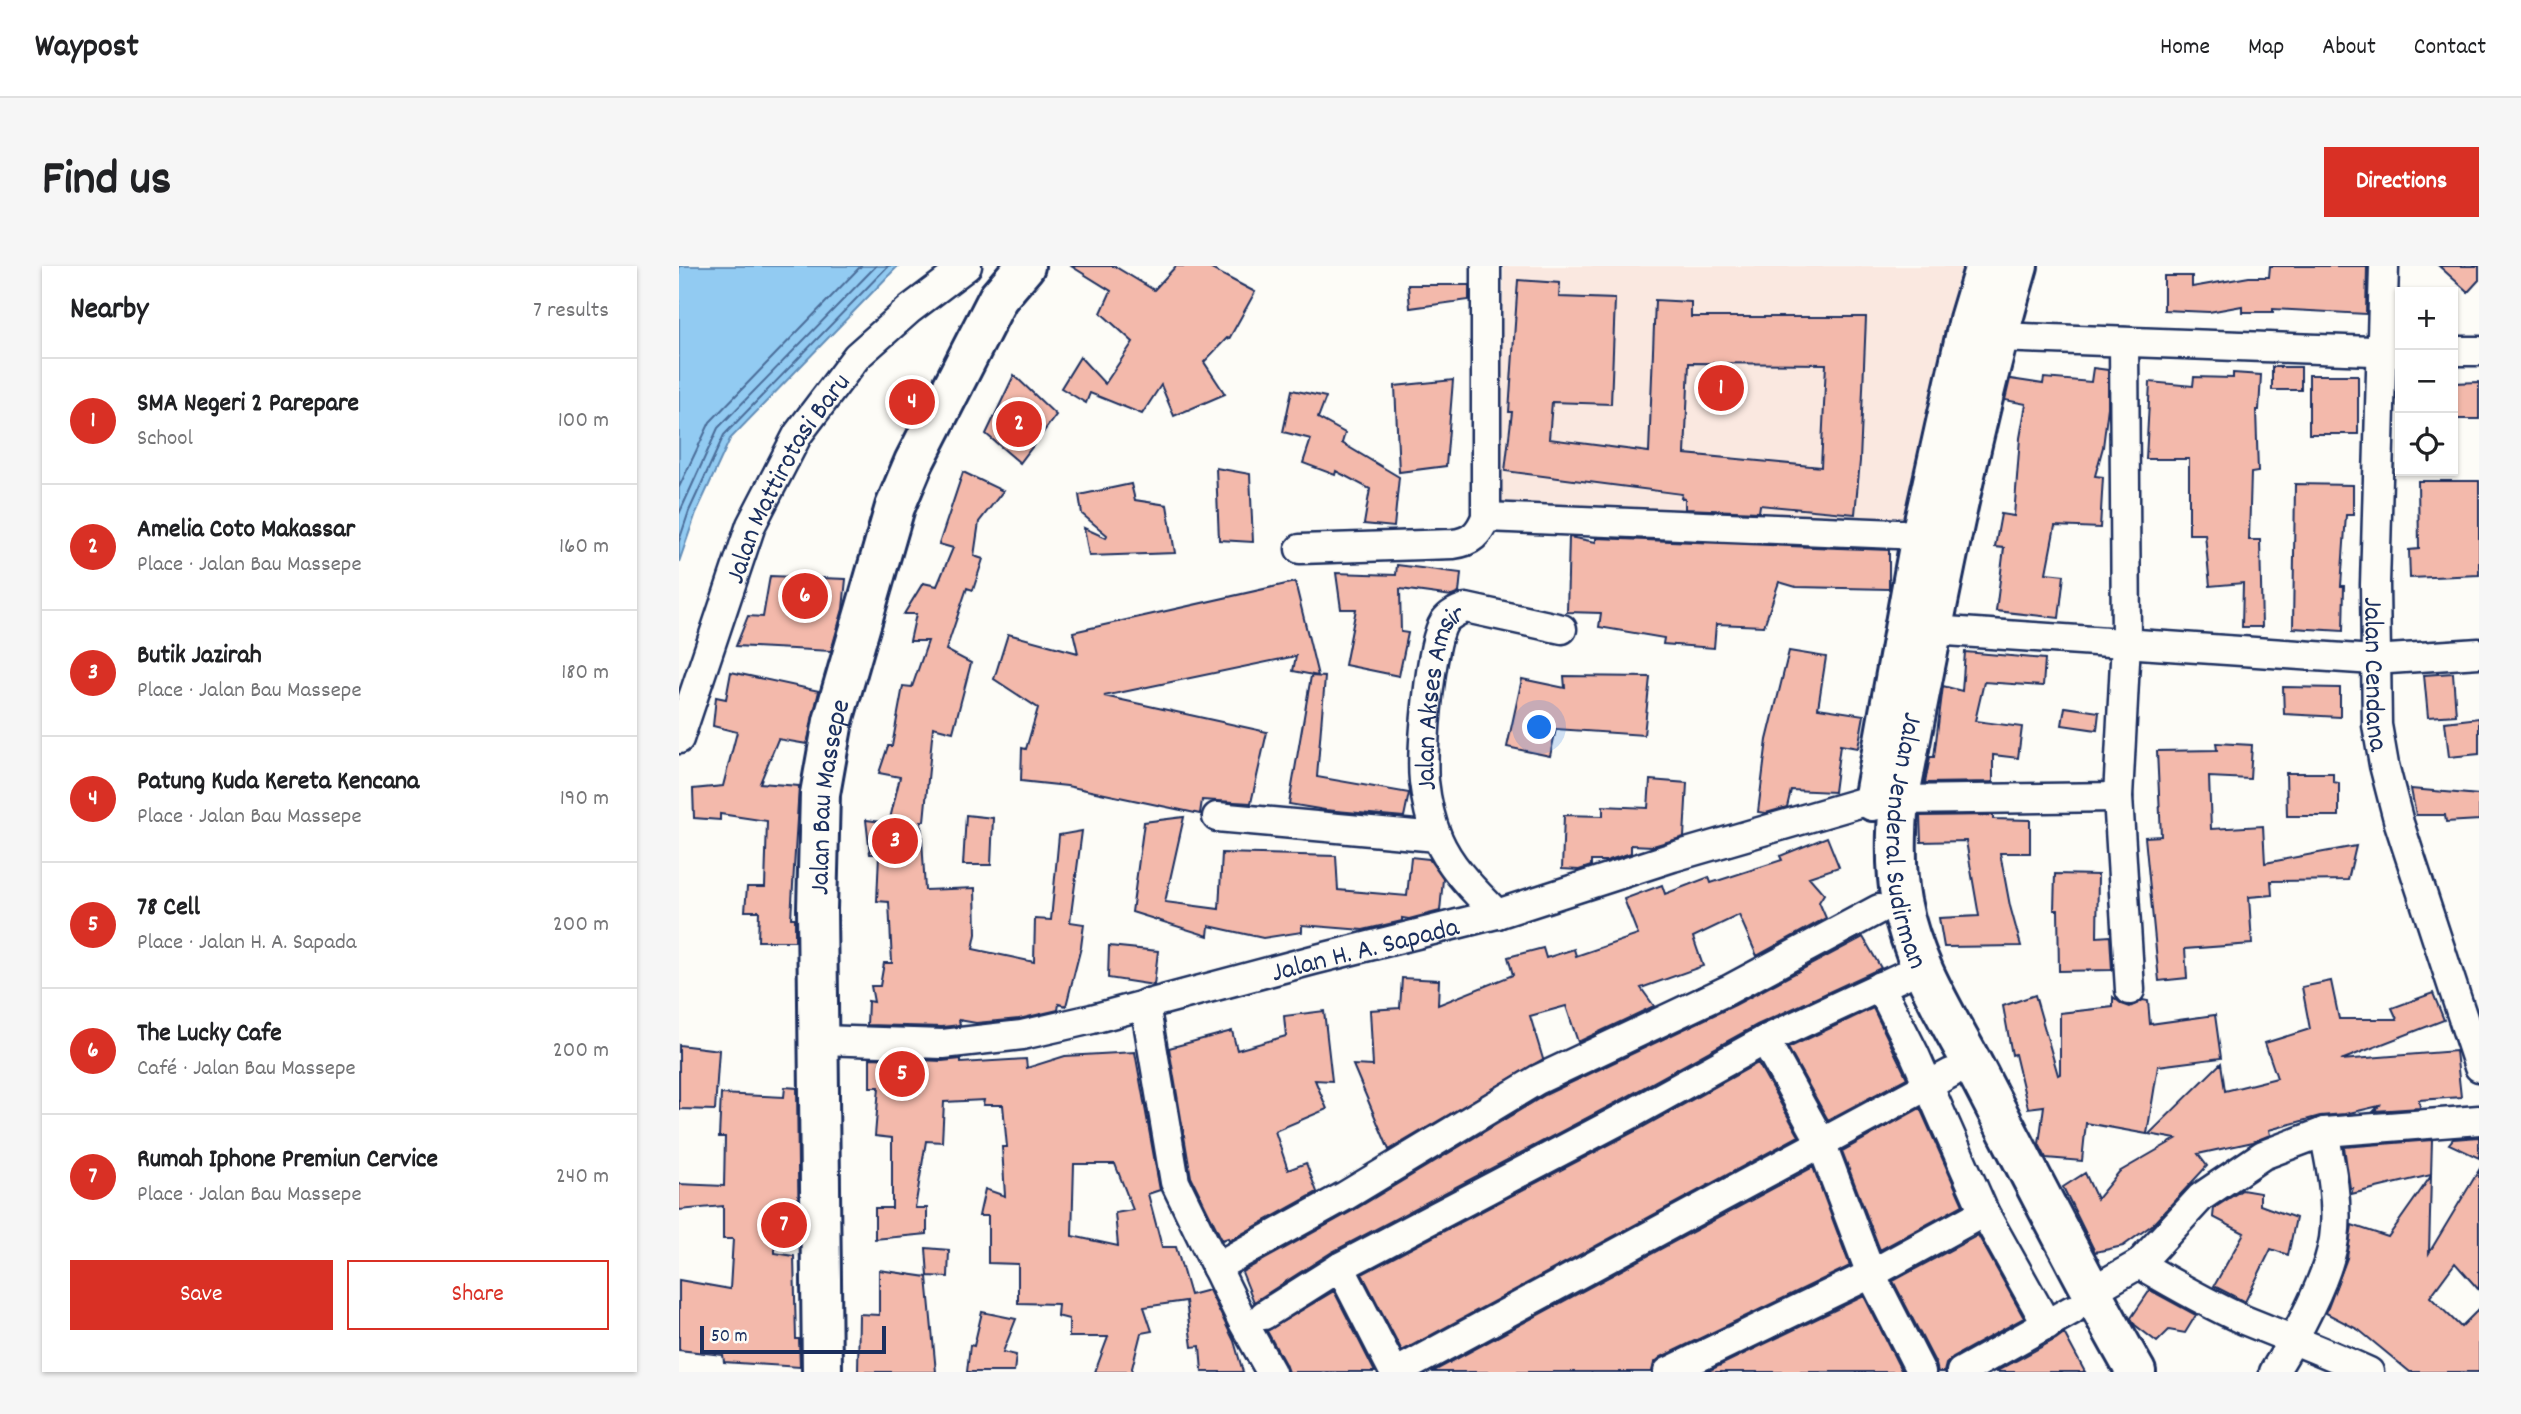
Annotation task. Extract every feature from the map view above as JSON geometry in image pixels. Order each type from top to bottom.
[{"type":"main road","name":"Jalan Bau Massepe","points":[[821,1372],[817,909],[820,794],[833,721],[895,507],[1000,282],[1025,266]]},
{"type":"main road","name":"Jalan Jenderal Sudirman","points":[[1985,266],[1969,319],[1935,538],[1886,799],[1879,909],[1890,947],[1891,981],[1939,1079],[2107,1372]]},
{"type":"main road","name":"Jalan Jenderal Sudirman","points":[[2018,266],[1935,538],[1932,630],[1886,799],[1896,835],[1901,902],[1926,978],[2070,1309],[2136,1372]]},
{"type":"street","name":"Jalan Mattirotasi Baru","points":[[679,739],[751,525],[798,434],[857,356],[910,309],[967,266]]},
{"type":"street","points":[[1300,549],[1466,542],[1475,537],[1486,517],[1486,266]]},
{"type":"street","name":"Jalan Cendana","points":[[2384,266],[2391,352],[2374,660],[2377,724],[2399,823],[2479,1066]]},
{"type":"street","points":[[1998,337],[2391,352]]},
{"type":"street","points":[[2124,342],[2126,642],[2118,797],[2130,990]]},
{"type":"street","points":[[2458,351],[2479,351]]},
{"type":"street","points":[[1486,517],[1935,538]]},
{"type":"street","name":"Jalan Akses Amsir","points":[[1497,914],[1456,871],[1437,837],[1424,781],[1424,744],[1436,641],[1444,622],[1453,612],[1466,608],[1562,629]]},
{"type":"street","points":[[1932,630],[2374,660],[2479,653]]},
{"type":"street","name":"Jalan H. A. Sapada","points":[[820,1040],[943,1044],[1023,1035],[1497,914],[1673,858],[1886,799],[2118,797]]},
{"type":"street","points":[[1217,817],[1437,837]]},
{"type":"street","points":[[1216,1268],[1345,1196],[1537,1080],[1728,990],[1879,909]]},
{"type":"street","points":[[1264,1315],[1340,1267],[1587,1138],[1765,1040],[1891,981]]},
{"type":"street","points":[[1145,1004],[1175,1182],[1216,1268],[1271,1372]]},
{"type":"street","points":[[1765,1040],[1821,1142],[1871,1274],[1921,1372]]},
{"type":"street","points":[[1340,1267],[1395,1372],[1939,1079],[1985,1212],[2070,1309]]},
{"type":"street","points":[[1961,1372],[2070,1309],[2139,1264],[2201,1197],[2263,1155],[2324,1132],[2479,1120]]},
{"type":"street","points":[[2274,1372],[2295,1339],[2328,1263],[2335,1238],[2334,1196],[2324,1132]]},
{"type":"street","points":[[1668,1372],[1871,1274],[1985,1212]]},
{"type":"street","points":[[2139,1264],[2181,1289],[2244,1320],[2369,1372]]},
{"type":"shaded area","points":[[1504,266],[1966,266],[1913,524],[1497,510]]},
{"type":"water","points":[[679,266],[898,266],[730,439],[696,513],[679,562]]},
{"type":"building","points":[[1071,266],[1114,266],[1154,290],[1176,266],[1206,266],[1255,292],[1229,339],[1204,362],[1225,394],[1174,416],[1161,385],[1142,414],[1090,393],[1086,403],[1061,388],[1080,357],[1105,384],[1133,342],[1101,313],[1111,291]]},
{"type":"building","points":[[2270,266],[2367,266],[2366,314],[2273,309],[2273,312],[2242,312],[2242,306],[2209,312],[2164,310],[2164,276],[2192,276],[2192,287],[2249,277],[2269,277]]},
{"type":"building","points":[[2439,266],[2479,266],[2479,280],[2468,292]]},
{"type":"building","points":[[1518,280],[1560,283],[1559,297],[1615,299],[1611,404],[1552,402],[1549,439],[1649,452],[1655,300],[1691,302],[1691,317],[1866,317],[1855,514],[1760,505],[1759,512],[1685,509],[1682,494],[1505,471],[1512,412],[1509,412]],"holes":[[[1689,363],[1826,364],[1821,467],[1685,454]]]},
{"type":"building","points":[[1408,285],[1469,285],[1469,300],[1410,308]]},
{"type":"building","points":[[2272,367],[2301,367],[2301,390],[2272,390]]},
{"type":"building","points":[[2093,368],[2108,370],[2108,407],[2103,447],[2095,476],[2103,477],[2100,528],[2055,526],[2046,573],[2064,575],[2059,618],[1996,611],[2004,548],[1995,547],[2001,514],[2014,516],[2020,438],[2026,404],[2005,400],[2010,379],[2043,384],[2044,378],[2091,382]]},
{"type":"building","points":[[2233,373],[2261,375],[2259,410],[2256,410],[2258,472],[2251,473],[2249,540],[2260,540],[2262,627],[2242,627],[2243,583],[2210,586],[2205,534],[2189,534],[2189,459],[2146,459],[2150,382],[2193,386],[2194,377],[2233,378]]},
{"type":"building","points":[[1014,375],[1056,415],[1020,463],[986,434]]},
{"type":"building","points":[[2309,375],[2358,375],[2358,434],[2309,434]]},
{"type":"building","points":[[1453,380],[1446,466],[1399,472],[1395,386]]},
{"type":"building","points":[[2479,382],[2479,419],[2458,419],[2458,383]]},
{"type":"building","points":[[1292,390],[1326,397],[1318,418],[1345,433],[1342,443],[1399,477],[1394,527],[1364,524],[1370,489],[1336,471],[1335,475],[1303,463],[1311,439],[1283,432]]},
{"type":"building","points":[[1216,468],[1250,474],[1253,542],[1219,540]]},
{"type":"building","points":[[963,472],[1003,491],[979,522],[974,556],[983,559],[973,590],[967,588],[946,650],[971,663],[953,732],[933,727],[924,821],[921,821],[925,890],[975,888],[976,934],[973,949],[1034,962],[1035,919],[1051,920],[1059,835],[1082,831],[1070,922],[1084,924],[1081,947],[1066,1006],[1059,1004],[1058,1010],[1019,1019],[976,1023],[959,1020],[960,1025],[942,1027],[867,1025],[868,1001],[874,1002],[871,986],[880,986],[884,963],[892,963],[889,902],[877,901],[879,854],[870,854],[866,820],[889,823],[900,777],[879,773],[888,746],[892,746],[903,686],[912,687],[928,641],[910,641],[916,614],[904,614],[923,583],[937,586],[953,548],[939,544]]},
{"type":"building","points":[[2418,481],[2479,481],[2479,575],[2410,578],[2409,550],[2419,549]]},
{"type":"building","points":[[1131,484],[1135,500],[1167,505],[1175,553],[1089,556],[1084,528],[1106,538],[1107,535],[1082,514],[1079,495]]},
{"type":"building","points":[[2295,484],[2353,485],[2353,515],[2346,515],[2341,586],[2344,586],[2343,631],[2293,628]]},
{"type":"building","points":[[1569,537],[1596,542],[1596,538],[1889,550],[1889,589],[1796,587],[1779,582],[1764,626],[1716,624],[1714,648],[1663,644],[1664,638],[1599,627],[1601,613],[1567,612]]},
{"type":"building","points":[[1397,565],[1461,573],[1459,593],[1452,596],[1400,589],[1401,632],[1408,633],[1399,676],[1345,665],[1356,609],[1341,609],[1336,573],[1396,575]]},
{"type":"building","points":[[770,576],[846,579],[843,609],[831,651],[736,646],[748,616],[763,617]]},
{"type":"building","points":[[1295,582],[1318,676],[1293,671],[1296,656],[1104,696],[1267,732],[1251,803],[1202,800],[1200,814],[1067,786],[1021,781],[1022,748],[1026,749],[1038,708],[994,679],[1008,634],[1078,653],[1073,632]]},
{"type":"building","points":[[1789,651],[1826,657],[1818,708],[1864,715],[1858,748],[1840,745],[1834,792],[1791,790],[1787,807],[1766,813],[1758,812],[1767,740]]},
{"type":"building","points":[[1965,652],[2045,659],[2043,686],[1984,682],[1975,721],[2022,727],[2018,758],[1993,755],[1993,782],[1925,783],[1930,757],[1934,757],[1943,686],[1962,691]]},
{"type":"building","points":[[731,672],[819,691],[807,744],[778,739],[760,783],[799,786],[791,918],[795,918],[795,941],[758,941],[759,911],[745,911],[747,887],[765,887],[767,821],[720,814],[720,820],[694,818],[693,789],[723,786],[737,732],[713,726],[716,697],[726,699]]},
{"type":"building","points":[[2453,673],[2456,715],[2428,717],[2424,675]]},
{"type":"building","points":[[1311,676],[1325,677],[1317,777],[1409,793],[1404,817],[1289,804]]},
{"type":"building","points":[[1564,676],[1650,677],[1644,735],[1556,729],[1550,756],[1507,747],[1522,679],[1565,688]]},
{"type":"building","points":[[2283,687],[2340,688],[2340,717],[2284,714]]},
{"type":"building","points":[[2065,707],[2099,712],[2097,730],[2062,725]]},
{"type":"building","points":[[2479,718],[2479,754],[2449,757],[2445,722]]},
{"type":"building","points":[[2216,743],[2252,745],[2250,779],[2209,777],[2211,829],[2263,826],[2265,863],[2356,846],[2348,880],[2271,881],[2272,895],[2249,897],[2252,944],[2185,949],[2187,978],[2159,981],[2145,837],[2161,836],[2157,751],[2217,750]]},
{"type":"building","points":[[2286,773],[2333,773],[2333,782],[2339,783],[2339,816],[2287,816]]},
{"type":"building","points":[[1650,780],[1687,783],[1684,837],[1653,846],[1631,845],[1631,853],[1606,861],[1591,861],[1591,866],[1579,870],[1562,869],[1564,815],[1603,816],[1603,806],[1648,808]]},
{"type":"building","points":[[2411,789],[2479,795],[2479,820],[2446,822],[2445,815],[2416,815]]},
{"type":"building","points":[[966,815],[993,818],[991,865],[963,865]]},
{"type":"building","points":[[1993,815],[1993,819],[2030,820],[2030,853],[2000,853],[2021,946],[1944,947],[1939,918],[1979,916],[1966,841],[1921,842],[1920,816]]},
{"type":"building","points":[[1184,817],[1165,902],[1219,909],[1222,853],[1336,856],[1338,890],[1407,896],[1411,857],[1429,859],[1443,879],[1440,911],[1409,919],[1402,918],[1402,921],[1363,930],[1302,925],[1302,932],[1263,938],[1209,926],[1208,936],[1132,912],[1144,822]]},
{"type":"building","points":[[1827,837],[1839,867],[1809,877],[1824,894],[1819,902],[1826,918],[1757,956],[1739,915],[1693,937],[1703,966],[1641,988],[1654,1006],[1578,1042],[1566,1006],[1530,1016],[1543,1059],[1389,1150],[1353,1065],[1373,1066],[1370,1010],[1400,1008],[1402,978],[1439,980],[1438,1005],[1513,975],[1508,957],[1543,948],[1546,958],[1574,949],[1576,956],[1638,935],[1624,899],[1662,885],[1665,894],[1709,877],[1711,883],[1782,860],[1780,856]]},
{"type":"building","points":[[2055,874],[2098,875],[2097,937],[2110,936],[2112,970],[2059,971],[2058,910],[2054,910]]},
{"type":"building","points":[[1863,937],[1881,968],[1757,1025],[1625,1098],[1332,1252],[1254,1302],[1242,1272],[1354,1210],[1545,1095],[1735,1005]]},
{"type":"building","points":[[1109,946],[1158,951],[1154,985],[1108,978]]},
{"type":"building","points":[[2331,981],[2339,1019],[2397,1019],[2392,1008],[2433,993],[2444,1020],[2341,1060],[2456,1051],[2461,1097],[2419,1100],[2420,1108],[2374,1111],[2379,1106],[2345,1114],[2320,1116],[2269,1130],[2270,1135],[2253,1142],[2198,1154],[2207,1166],[2152,1225],[2123,1246],[2095,1252],[2063,1187],[2085,1173],[2097,1199],[2119,1172],[2176,1139],[2149,1134],[2221,1063],[2225,1091],[2277,1078],[2265,1043],[2310,1029],[2302,987]]},
{"type":"building","points":[[2035,995],[2058,1075],[2060,1013],[2113,1007],[2113,997],[2130,1007],[2143,1000],[2148,1001],[2150,1024],[2215,1015],[2221,1058],[2158,1066],[2147,1134],[2086,1123],[2082,1161],[2046,1158],[2039,1144],[2044,1106],[2028,1108],[2015,1054],[2012,1055],[2003,1006]]},
{"type":"building","points":[[1873,1008],[1907,1078],[1828,1120],[1788,1048]]},
{"type":"building","points":[[1324,1011],[1332,1081],[1315,1080],[1327,1109],[1275,1131],[1288,1170],[1306,1163],[1317,1192],[1229,1241],[1228,1238],[1222,1240],[1191,1177],[1169,1048],[1232,1031],[1237,1050],[1286,1036],[1284,1016]]},
{"type":"building","points":[[679,1045],[719,1050],[715,1110],[679,1109]]},
{"type":"building","points":[[1135,1052],[1160,1190],[1148,1194],[1162,1247],[1176,1247],[1190,1295],[1209,1290],[1234,1341],[1243,1372],[1202,1372],[1200,1346],[1192,1347],[1186,1301],[1144,1307],[1152,1331],[1141,1333],[1131,1372],[1095,1372],[1108,1337],[1069,1337],[1069,1319],[1057,1316],[1058,1304],[1018,1303],[1018,1264],[988,1263],[988,1216],[979,1216],[985,1189],[1005,1196],[1002,1147],[1007,1147],[1003,1105],[983,1105],[984,1100],[944,1102],[942,1142],[926,1141],[915,1208],[927,1208],[927,1234],[875,1239],[875,1208],[892,1208],[892,1138],[875,1136],[879,1087],[870,1087],[870,1058],[942,1061],[961,1059],[961,1063],[1026,1059],[1027,1068],[1065,1056]],"holes":[[[1074,1164],[1115,1164],[1133,1210],[1115,1213],[1118,1246],[1072,1236]]]},
{"type":"building","points":[[1758,1063],[1799,1136],[1402,1351],[1362,1274],[1641,1128]]},
{"type":"building","points":[[785,1087],[797,1088],[799,1246],[775,1248],[775,1253],[794,1256],[796,1339],[799,1339],[800,1367],[724,1362],[723,1355],[679,1350],[679,1280],[730,1289],[733,1239],[723,1239],[723,1206],[679,1210],[679,1184],[724,1186],[725,1137],[719,1137],[721,1094],[784,1097]]},
{"type":"building","points":[[1920,1108],[1963,1205],[1880,1250],[1842,1151]]},
{"type":"building","points":[[2479,1137],[2479,1158],[2449,1144],[2453,1139]]},
{"type":"building","points":[[2432,1140],[2431,1175],[2351,1194],[2353,1188],[2350,1188],[2344,1147]]},
{"type":"building","points":[[1813,1167],[1850,1266],[1661,1357],[1654,1363],[1652,1372],[1432,1372]]},
{"type":"building","points":[[2479,1170],[2479,1290],[2455,1263],[2430,1297],[2461,1327],[2479,1309],[2479,1372],[2410,1372],[2359,1330],[2326,1313],[2347,1258],[2352,1225],[2388,1237],[2431,1176],[2429,1253]]},
{"type":"building","points":[[2242,1190],[2260,1193],[2260,1205],[2296,1218],[2288,1255],[2271,1249],[2245,1302],[2214,1286],[2244,1233],[2213,1217],[2214,1208]]},
{"type":"building","points":[[1978,1235],[2024,1318],[1953,1357],[1946,1364],[1944,1372],[1938,1372],[1893,1281]]},
{"type":"building","points":[[926,1248],[949,1250],[948,1277],[928,1276]]},
{"type":"building","points":[[879,1270],[927,1277],[936,1372],[858,1372],[859,1314],[879,1315]]},
{"type":"building","points":[[2150,1290],[2196,1315],[2185,1333],[2169,1330],[2157,1342],[2135,1325],[2131,1318]]},
{"type":"building","points":[[1334,1291],[1375,1372],[1288,1372],[1267,1331]]},
{"type":"building","points":[[1864,1296],[1902,1372],[1706,1372]]},
{"type":"building","points":[[982,1312],[1016,1319],[1003,1352],[1016,1355],[1014,1372],[967,1372],[970,1345],[974,1346]]},
{"type":"building","points":[[2064,1333],[2085,1372],[1995,1372],[2056,1339]]},
{"type":"place","name":"SMA Negeri 2 Parepare","points":[[1721,388]]},
{"type":"place","name":"Patung Kuda Kereta Kencana","points":[[912,402]]},
{"type":"place","name":"Amelia Coto Makassar","points":[[1019,424]]},
{"type":"place","name":"The Lucky Cafe","points":[[805,596]]},
{"type":"place","name":"Butik Jazirah","points":[[895,841]]},
{"type":"place","name":"78 Cell","points":[[902,1074]]},
{"type":"place","name":"Rumah Iphone Premiun Cervice","points":[[784,1225]]}]
